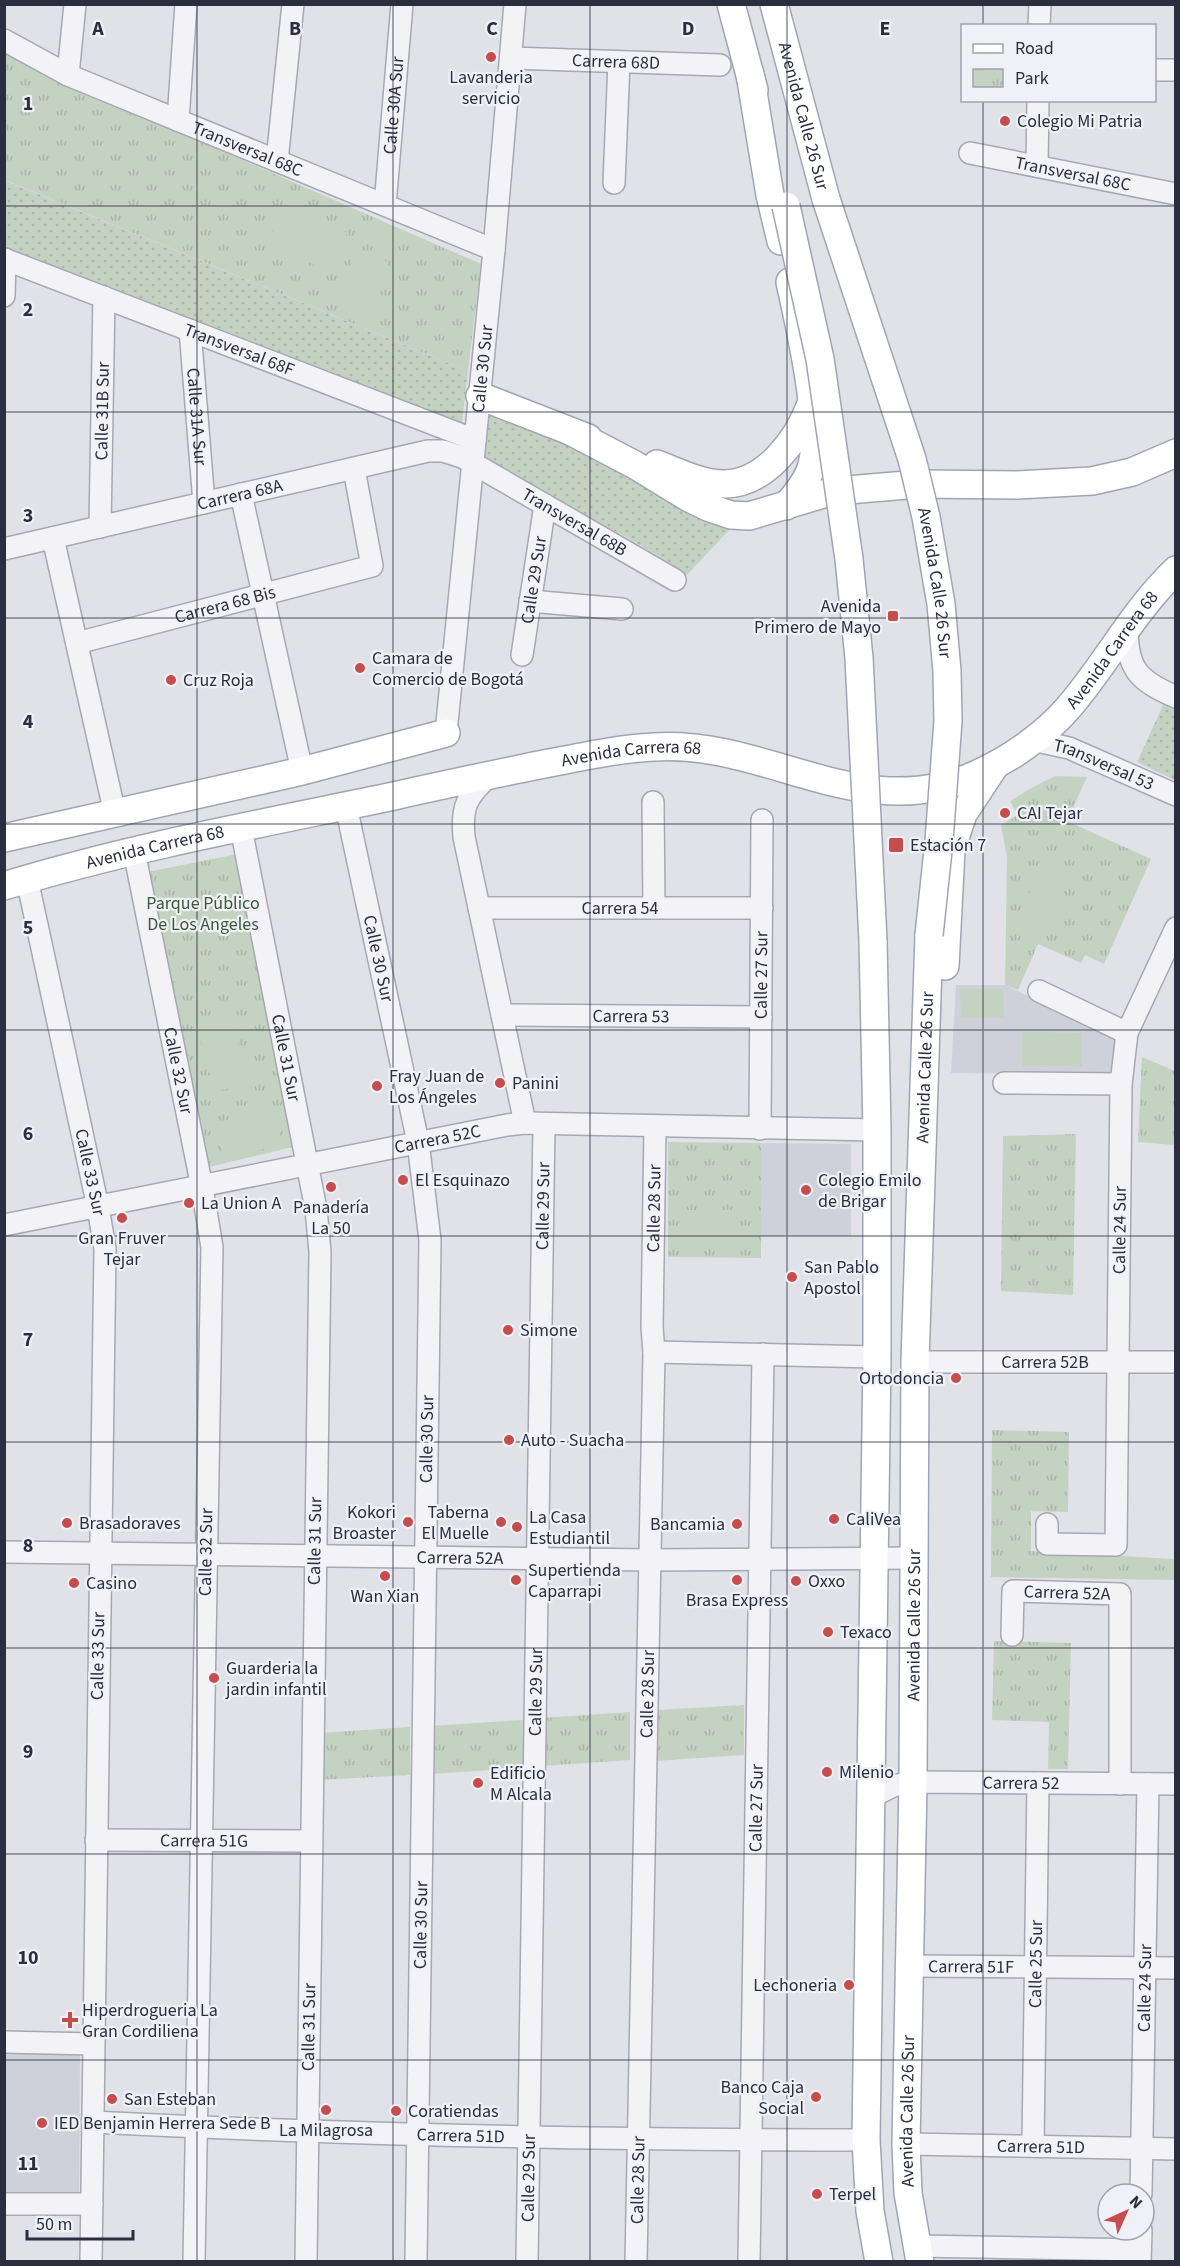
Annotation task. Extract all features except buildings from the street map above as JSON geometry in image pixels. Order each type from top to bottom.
[{"type":"main road","points":[[731,4],[786,206],[820,359],[849,559],[859,658],[873,940],[878,1130],[875,1559],[866,2140],[870,2211],[879,2262]]},
{"type":"main road","name":"Avenida Calle 26 Sur","points":[[774,4],[826,199],[912,459],[931,543],[947,671],[948,721],[929,935],[915,1362],[913,1782],[906,2144],[908,2193],[919,2254]]},
{"type":"main road","points":[[750,74],[770,195],[793,295],[812,403],[814,442],[811,469],[804,483],[786,506]]},
{"type":"main road","points":[[480,396],[694,478],[723,484],[737,483],[757,474],[782,453],[800,430],[812,403]]},
{"type":"main road","points":[[572,432],[710,508],[731,515],[750,516],[830,492],[919,484],[1028,485],[1092,481],[1140,470],[1176,453]]},
{"type":"main road","name":"Avenida Carrera 68","points":[[16,883],[93,860],[606,752],[670,746],[709,749],[819,780],[881,791],[905,791],[954,783],[996,764],[1032,740],[1066,710],[1141,607],[1176,570]]},
{"type":"main road","points":[[4,838],[302,771],[446,734]]},
{"type":"main road","points":[[919,1215],[940,1024],[951,850],[963,814],[996,764]]},
{"type":"street","points":[[68,75],[75,4]]},
{"type":"street","points":[[178,120],[186,4]]},
{"type":"street","points":[[278,161],[293,4]]},
{"type":"street","name":"Calle 30A Sur","points":[[385,205],[402,4]]},
{"type":"street","name":"Calle 30 Sur","points":[[446,734],[494,250],[515,4]]},
{"type":"street","points":[[1039,24],[1040,4]]},
{"type":"street","name":"Transversal 68C","points":[[4,40],[68,75],[494,250]]},
{"type":"street","name":"Carrera 68D","points":[[511,58],[720,65]]},
{"type":"street","points":[[614,183],[620,62]]},
{"type":"street","points":[[1156,70],[1176,70]]},
{"type":"street","points":[[1038,102],[1038,166]]},
{"type":"street","name":"Transversal 68C","points":[[970,153],[1176,194]]},
{"type":"street","points":[[4,296],[5,259]]},
{"type":"street","name":"Transversal 68F","points":[[5,259],[475,440]]},
{"type":"street","name":"Calle 31B Sur","points":[[100,527],[104,297]]},
{"type":"street","name":"Calle 31A Sur","points":[[190,330],[204,503]]},
{"type":"street","name":"Carrera 68A","points":[[4,549],[428,451],[454,454],[473,464]]},
{"type":"street","name":"Transversal 68B","points":[[473,464],[675,580]]},
{"type":"street","name":"Carrera 68 Bis","points":[[77,643],[372,566],[354,469]]},
{"type":"street","points":[[241,494],[302,771]]},
{"type":"street","name":"Calle 29 Sur","points":[[522,655],[545,505]]},
{"type":"street","points":[[53,538],[115,813]]},
{"type":"street","points":[[530,601],[622,609]]},
{"type":"street","points":[[1127,626],[1129,656],[1136,673],[1157,689],[1176,697]]},
{"type":"street","name":"Transversal 53","points":[[1032,740],[1069,748],[1176,795]]},
{"type":"street","name":"Calle 29 Sur","points":[[490,775],[468,799],[462,820],[502,1015],[535,1123],[537,1559],[526,2262]]},
{"type":"street","points":[[653,802],[654,908]]},
{"type":"street","name":"Calle 30 Sur","points":[[346,806],[418,1142],[429,1229],[416,2262]]},
{"type":"street","name":"Calle 27 Sur","points":[[760,1129],[762,820]]},
{"type":"street","name":"Calle 31 Sur","points":[[241,828],[308,1165],[316,1209],[320,1252],[306,2262]]},
{"type":"street","name":"Calle 32 Sur","points":[[134,851],[212,1247],[194,2262]]},
{"type":"street","name":"Calle 33 Sur","points":[[16,883],[98,1207],[105,1249],[91,2262]]},
{"type":"street","name":"Carrera 54","points":[[479,908],[762,908]]},
{"type":"street","name":"Calle 24 Sur","points":[[1047,1534],[1116,1545],[1121,1084],[1127,1032],[1176,928]]},
{"type":"street","points":[[1039,991],[1127,1032]]},
{"type":"street","name":"Carrera 53","points":[[502,1015],[761,1017]]},
{"type":"street","points":[[1004,1083],[1121,1084]]},
{"type":"street","name":"Carrera 52C","points":[[4,1225],[418,1142],[535,1123],[878,1130]]},
{"type":"street","name":"Calle 28 Sur","points":[[636,2262],[654,1352],[652,1327],[655,1126]]},
{"type":"street","points":[[654,1352],[877,1357]]},
{"type":"street","name":"Calle 27 Sur","points":[[749,2262],[763,1354]]},
{"type":"street","name":"Carrera 52B","points":[[915,1362],[1176,1362]]},
{"type":"street","name":"Carrera 52A","points":[[4,1552],[650,1560],[914,1558]]},
{"type":"street","name":"Carrera 52A","points":[[1012,1635],[1013,1591],[1120,1594],[1120,1784]]},
{"type":"street","name":"Carrera 52","points":[[871,1797],[893,1786],[913,1782],[1176,1785]]},
{"type":"street","name":"Calle 25 Sur","points":[[1033,2146],[1038,1783]]},
{"type":"street","name":"Calle 24 Sur","points":[[1141,2182],[1148,1784]]},
{"type":"street","name":"Carrera 51G","points":[[96,1840],[311,1841]]},
{"type":"street","name":"Carrera 51F","points":[[909,1966],[1176,1968]]},
{"type":"street","points":[[4,2042],[93,2044]]},
{"type":"street","name":"Carrera 51D","points":[[92,2122],[308,2132],[528,2138],[866,2140]]},
{"type":"street","name":"Carrera 51D","points":[[906,2144],[1176,2149]]},
{"type":"street","points":[[4,2204],[92,2204]]},
{"type":"street","points":[[919,2254],[1140,2247]]},
{"type":"shaded area","points":[[956,985],[1005,985],[1115,1038],[1114,1075],[951,1073]]},
{"type":"shaded area","name":"Colegio Emilo de Brigar","points":[[761,1143],[851,1144],[851,1236],[761,1236]]},
{"type":"shaded area","name":"IED Benjamin Herrera Sede B","points":[[5,2050],[80,2052],[79,2195],[5,2194]]},
{"type":"green space","points":[[4,53],[45,74],[481,264],[468,371],[5,180]]},
{"type":"green space","points":[[4,180],[468,371],[461,431],[5,250]]},
{"type":"green space","points":[[283,207],[347,233],[332,272],[267,246]]},
{"type":"green space","points":[[368,221],[396,231],[400,238],[398,246],[388,251],[365,241],[360,228]]},
{"type":"green space","points":[[356,251],[388,262],[370,316],[338,305]]},
{"type":"green space","points":[[485,405],[566,443],[731,528],[686,576],[672,564],[626,537],[481,460]]},
{"type":"green space","points":[[1165,701],[1175,705],[1175,780],[1137,762]]},
{"type":"green space","points":[[1055,776],[1087,777],[1067,821],[1151,859],[1104,964],[1085,955],[1081,963],[1038,944],[1018,990],[1005,985],[1007,857],[1001,825],[1018,815],[1010,801]]},
{"type":"green space","name":"Parque Público De Los Angeles","points":[[238,854],[297,1146],[209,1167],[147,872]]},
{"type":"green space","points":[[1034,868],[1065,874],[1054,932],[1023,927]]},
{"type":"green space","points":[[960,989],[1003,989],[1004,1017],[961,1018]]},
{"type":"green space","points":[[231,1019],[250,1082],[215,1092],[197,1028]]},
{"type":"green space","points":[[1022,1032],[1082,1033],[1082,1066],[1022,1066]]},
{"type":"green space","points":[[1142,1057],[1175,1071],[1175,1145],[1138,1142]]},
{"type":"green space","points":[[275,1111],[282,1145],[223,1157],[216,1122]]},
{"type":"green space","points":[[1076,1134],[1073,1295],[1001,1291],[1003,1136]]},
{"type":"green space","points":[[668,1142],[761,1143],[761,1258],[668,1257]]},
{"type":"green space","points":[[683,1210],[739,1210],[739,1243],[682,1243]]},
{"type":"green space","points":[[992,1430],[1069,1432],[1068,1512],[1031,1511],[1031,1551],[1175,1559],[1175,1580],[991,1577]]},
{"type":"green space","points":[[994,1641],[1071,1643],[1068,1769],[1048,1769],[1049,1722],[992,1720]]},
{"type":"green space","points":[[744,1705],[744,1755],[655,1761],[657,1710]]},
{"type":"green space","points":[[630,1712],[630,1760],[541,1766],[541,1718]]},
{"type":"green space","points":[[523,1720],[523,1768],[430,1774],[430,1726]]},
{"type":"green space","points":[[410,1727],[410,1775],[319,1780],[319,1733]]},
{"type":"place","name":"Lavanderia servicio","points":[[491,57]]},
{"type":"place","name":"Colegio Mi Patria","points":[[1005,121]]},
{"type":"place","name":"Avenida Primero de Mayo","points":[[893,616]]},
{"type":"place","name":"Camara de Comercio de Bogotá","points":[[360,668]]},
{"type":"place","name":"Cruz Roja","points":[[171,680]]},
{"type":"place","name":"CAI Tejar","points":[[1005,813]]},
{"type":"place","name":"Estación 7","points":[[896,845]]},
{"type":"place","name":"Panini","points":[[500,1083]]},
{"type":"place","name":"Fray Juan de Los Ángeles","points":[[377,1086]]},
{"type":"place","name":"El Esquinazo","points":[[403,1180]]},
{"type":"place","name":"Panadería La 50","points":[[331,1187]]},
{"type":"place","name":"Colegio Emilo de Brigar","points":[[806,1190]]},
{"type":"place","name":"La Union A","points":[[189,1203]]},
{"type":"place","name":"Gran Fruver Tejar","points":[[122,1218]]},
{"type":"place","name":"San Pablo Apostol","points":[[792,1277]]},
{"type":"place","name":"Simone","points":[[508,1330]]},
{"type":"place","name":"Ortodoncia","points":[[956,1378]]},
{"type":"place","name":"Auto - Suacha","points":[[509,1440]]},
{"type":"place","name":"CaliVea","points":[[834,1519]]},
{"type":"place","name":"Kokori Broaster","points":[[408,1522]]},
{"type":"place","name":"Taberna El Muelle","points":[[501,1522]]},
{"type":"place","name":"Brasadoraves","points":[[67,1523]]},
{"type":"place","name":"Bancamia","points":[[737,1524]]},
{"type":"place","name":"La Casa Estudiantil","points":[[517,1527]]},
{"type":"place","name":"Wan Xian","points":[[385,1576]]},
{"type":"place","name":"Supertienda Caparrapi","points":[[516,1580]]},
{"type":"place","name":"Brasa Express","points":[[737,1580]]},
{"type":"place","name":"Oxxo","points":[[796,1581]]},
{"type":"place","name":"Casino","points":[[74,1583]]},
{"type":"place","name":"Texaco","points":[[828,1632]]},
{"type":"place","name":"Guarderia la jardin infantil","points":[[214,1678]]},
{"type":"place","name":"Milenio","points":[[827,1772]]},
{"type":"place","name":"Edificio M Alcala","points":[[478,1783]]},
{"type":"place","name":"Lechoneria","points":[[849,1985]]},
{"type":"place","name":"Hiperdrogueria La Gran Cordiliena","points":[[70,2020]]},
{"type":"place","name":"Banco Caja Social","points":[[816,2097]]},
{"type":"place","name":"San Esteban","points":[[112,2099]]},
{"type":"place","name":"La Milagrosa","points":[[326,2110]]},
{"type":"place","name":"Coratiendas","points":[[396,2111]]},
{"type":"place","name":"IED Benjamin Herrera Sede B","points":[[42,2123]]},
{"type":"place","name":"Terpel","points":[[817,2194]]}]
